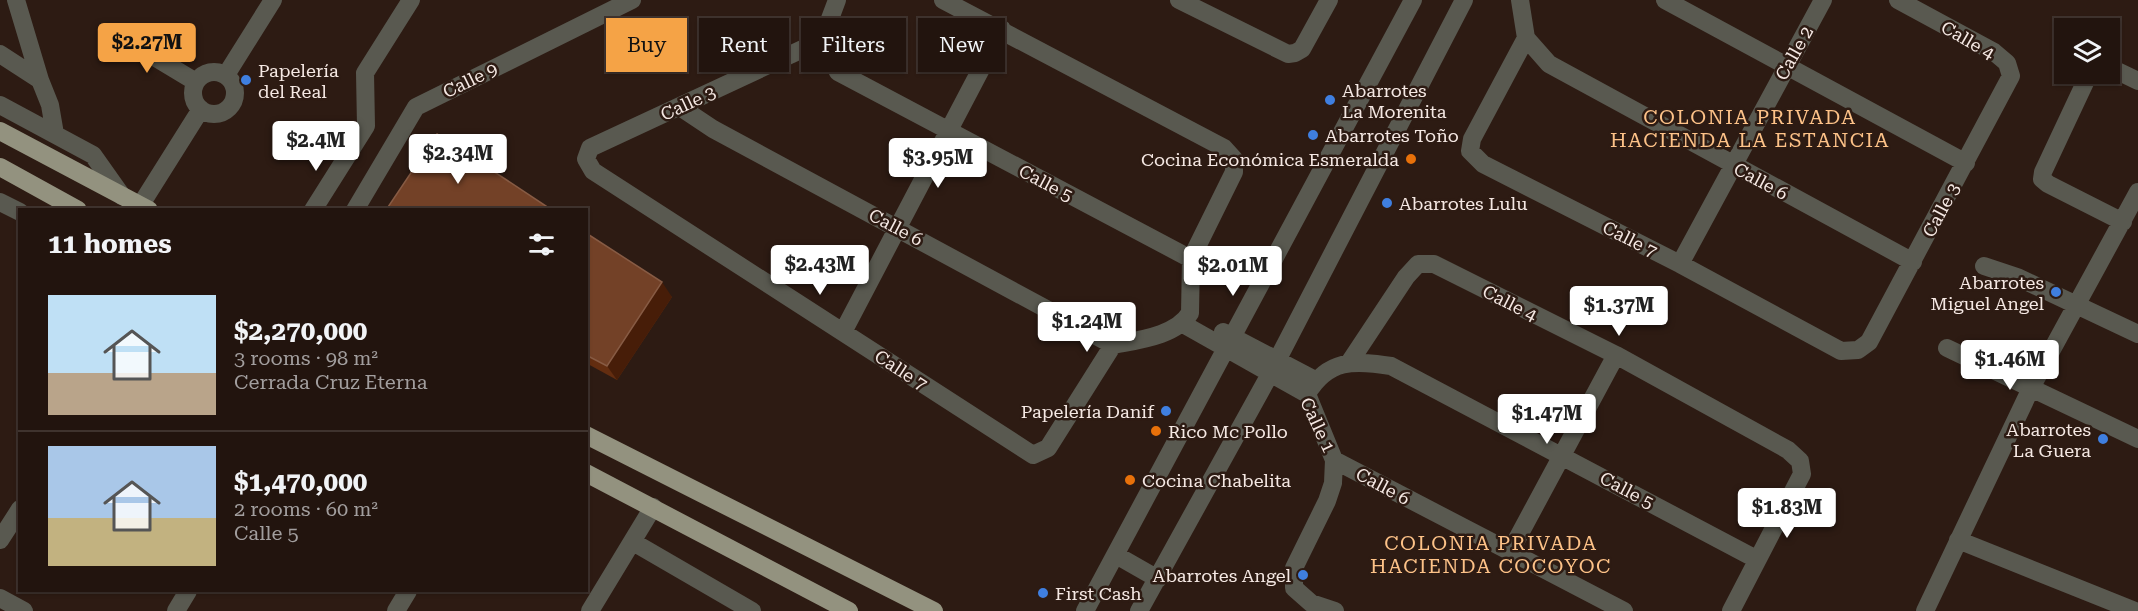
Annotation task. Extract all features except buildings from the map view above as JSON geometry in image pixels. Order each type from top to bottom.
[{"type":"main road","points":[[0,131],[145,208]]},
{"type":"main road","points":[[3,169],[74,208]]},
{"type":"main road","points":[[588,436],[934,611]]},
{"type":"main road","points":[[588,473],[849,611]]},
{"type":"street","points":[[16,0],[40,80],[50,105],[55,134]]},
{"type":"street","points":[[226,75],[273,0]]},
{"type":"street","points":[[314,208],[366,126],[365,73],[411,0]]},
{"type":"street","name":"Calle 9","points":[[356,208],[416,107],[632,0]]},
{"type":"street","points":[[830,18],[837,0]]},
{"type":"street","points":[[943,0],[980,18]]},
{"type":"street","points":[[1179,0],[1288,54],[1302,49],[1329,0]]},
{"type":"street","points":[[1085,611],[1413,0]]},
{"type":"street","points":[[1139,611],[1273,367],[1464,0]]},
{"type":"street","points":[[1520,0],[1526,38]]},
{"type":"street","points":[[1665,0],[1966,163]]},
{"type":"street","name":"Calle 2","points":[[1680,264],[1823,0]]},
{"type":"street","name":"Calle 4","points":[[1898,0],[1994,52],[2007,63]]},
{"type":"street","points":[[1005,31],[1224,148],[1234,159],[1234,172],[1191,259],[1186,318],[1146,339],[1113,345]]},
{"type":"street","points":[[118,35],[196,82]]},
{"type":"street","name":"Calle 7","points":[[1526,38],[1472,139],[1470,151],[1483,164],[1680,264],[1841,351],[1858,350]]},
{"type":"street","name":"Calle 6","points":[[1526,38],[1549,64],[1913,262]]},
{"type":"street","name":"Calle 3","points":[[586,159],[590,148],[801,50]]},
{"type":"street","points":[[0,54],[40,80]]},
{"type":"street","name":"Calle 3","points":[[1858,350],[1869,342],[1966,163],[2011,76],[2007,63]]},
{"type":"street","points":[[212,72],[226,75],[235,87],[236,95],[229,109],[215,114],[201,109],[194,100],[196,82],[205,74],[212,72]]},
{"type":"street","name":"Calle 5","points":[[838,72],[1191,259]]},
{"type":"street","points":[[843,332],[979,72]]},
{"type":"street","points":[[2120,72],[2138,81]]},
{"type":"street","points":[[2084,84],[2042,178],[2048,184],[2123,222]]},
{"type":"street","points":[[0,105],[93,154],[123,196]]},
{"type":"street","name":"Calle 6","points":[[680,107],[713,129],[1113,345]]},
{"type":"street","points":[[145,208],[201,109]]},
{"type":"street","points":[[366,126],[393,144]]},
{"type":"street","name":"Calle 7","points":[[586,159],[593,171],[1033,455],[1048,448],[1113,345]]},
{"type":"street","points":[[1925,611],[2031,388],[2138,192]]},
{"type":"street","points":[[0,202],[18,211]]},
{"type":"street","name":"Calle 4","points":[[1349,363],[1406,276],[1418,264],[1434,264],[1616,355],[1788,450],[1800,460],[1802,474],[1756,559]]},
{"type":"street","points":[[1983,266],[2017,277],[2138,334]]},
{"type":"street","name":"Calle 1","points":[[1186,318],[1311,387],[1334,460],[1333,483],[1294,568],[1294,588],[1311,603],[1335,611]]},
{"type":"street","points":[[1947,348],[2138,439]]},
{"type":"street","points":[[1510,552],[1616,355]]},
{"type":"street","name":"Calle 5","points":[[1311,387],[1325,371],[1349,363],[1367,362],[1391,366],[1756,559]]},
{"type":"street","name":"Calle 6","points":[[1334,460],[1624,611]]},
{"type":"street","points":[[590,611],[653,507]]},
{"type":"street","points":[[0,540],[18,512]]},
{"type":"street","points":[[1958,540],[2134,611]]},
{"type":"street","points":[[633,542],[724,604],[752,611]]},
{"type":"street","points":[[1116,555],[1158,579]]},
{"type":"street","points":[[1731,611],[1756,559]]},
{"type":"street","points":[[176,611],[187,592]]},
{"type":"street","points":[[396,611],[407,592]]},
{"type":"street","points":[[0,598],[24,611]]},
{"type":"place","name":"Papelería del Real","points":[[246,80]]},
{"type":"place","name":"Abarrotes La Morenita","points":[[1330,100]]},
{"type":"place","name":"Abarrotes Toño","points":[[1313,135]]},
{"type":"place","name":"Cocina Económica Esmeralda","points":[[1411,159]]},
{"type":"place","name":"Abarrotes Lulu","points":[[1387,203]]},
{"type":"place","name":"Abarrotes Miguel Angel","points":[[2056,292]]},
{"type":"place","name":"Papelería Danif","points":[[1166,411]]},
{"type":"place","name":"Rico Mc Pollo","points":[[1156,431]]},
{"type":"place","name":"Abarrotes La Guera","points":[[2103,439]]},
{"type":"place","name":"Cocina Chabelita","points":[[1130,480]]},
{"type":"place","name":"Abarrotes Angel","points":[[1303,575]]},
{"type":"place","name":"First Cash","points":[[1043,593]]},
{"type":"district","name":"COLONIA PRIVADA HACIENDA LA ESTANCIA","points":[[1750,128]]},
{"type":"district","name":"COLONIA PRIVADA HACIENDA COCOYOC","points":[[1491,554]]}]
